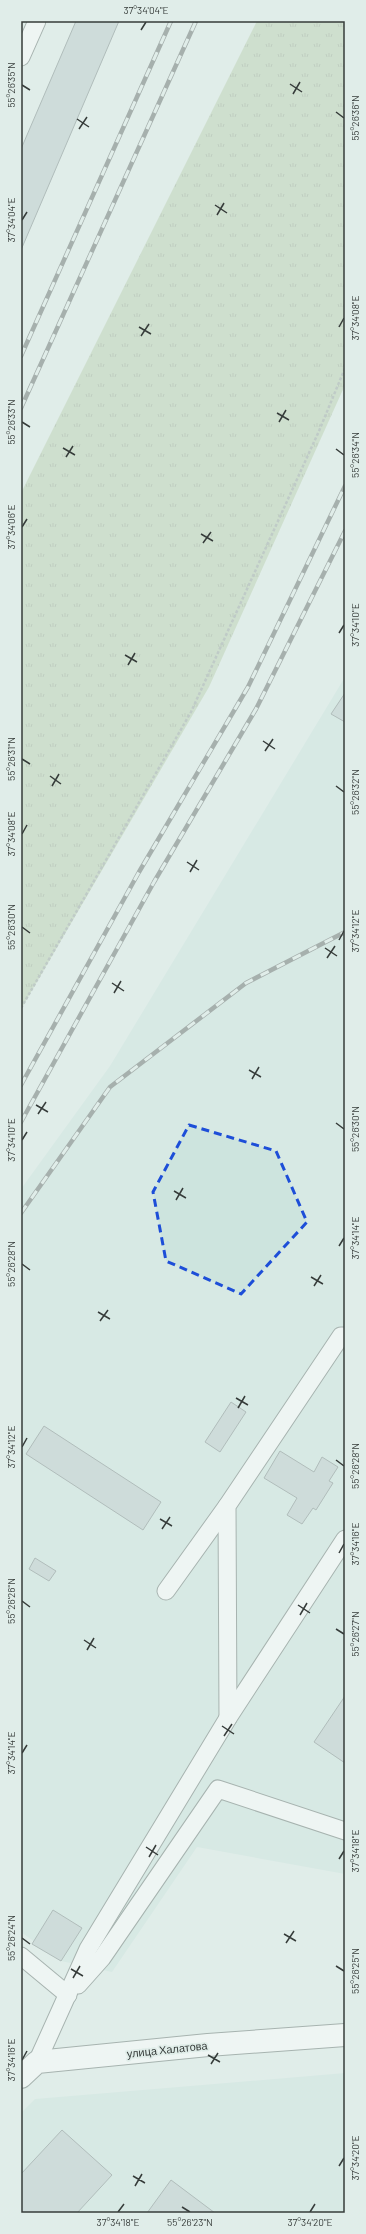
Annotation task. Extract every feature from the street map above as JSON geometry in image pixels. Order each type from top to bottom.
[{"type":"street","name":"улица Халатова","points":[[38,2062],[208,2045],[345,2035]]},
{"type":"street","points":[[21,2076],[38,2062]]},
{"type":"lane","points":[[21,57],[37,21]]},
{"type":"lane","points":[[166,1591],[227,1506],[341,1336],[345,1336]]},
{"type":"lane","points":[[227,1506],[228,1718]]},
{"type":"lane","points":[[38,2062],[88,1950],[228,1718],[345,1539]]},
{"type":"lane","points":[[68,1995],[102,1958],[218,1789],[345,1831]]},
{"type":"lane","points":[[21,1956],[68,1995]]},
{"type":"path","points":[[21,1008],[191,712],[319,430],[345,368]]},
{"type":"highlighted area","points":[[189,1125],[276,1151],[307,1222],[241,1294],[166,1261],[153,1192]]},
{"type":"shaded area","points":[[345,677],[345,1874],[197,1847],[112,1972],[61,1961],[21,1932],[21,1189],[110,1066]]},
{"type":"shaded area","points":[[345,2073],[345,2213],[21,2213],[21,2113],[35,2099]]},
{"type":"green space","points":[[257,21],[345,21],[345,385],[209,687],[21,1009],[21,493]]},
{"type":"building","points":[[76,21],[119,21],[21,250],[21,149]]},
{"type":"building","points":[[345,693],[345,722],[331,714]]},
{"type":"building","points":[[231,1402],[246,1412],[220,1452],[205,1442]]},
{"type":"building","points":[[44,1426],[161,1502],[143,1530],[26,1454]]},
{"type":"building","points":[[280,1451],[314,1472],[322,1457],[338,1467],[329,1481],[333,1483],[316,1510],[313,1508],[302,1524],[287,1515],[297,1498],[264,1478]]},
{"type":"building","points":[[35,1558],[56,1571],[49,1581],[29,1569]]},
{"type":"building","points":[[345,1696],[345,1763],[314,1742]]},
{"type":"building","points":[[53,1910],[82,1928],[61,1961],[32,1944]]},
{"type":"building","points":[[62,2130],[112,2175],[77,2213],[21,2213],[21,2174]]},
{"type":"building","points":[[171,2180],[215,2213],[147,2213]]},
{"type":"railway","points":[[21,356],[171,21]]},
{"type":"railway","points":[[21,408],[196,21]]},
{"type":"railway","points":[[21,1085],[139,872],[248,687],[345,486]]},
{"type":"railway","points":[[21,1122],[154,882],[256,709],[345,531]]},
{"type":"railway","points":[[21,1213],[110,1087],[246,983],[345,932]]}]
